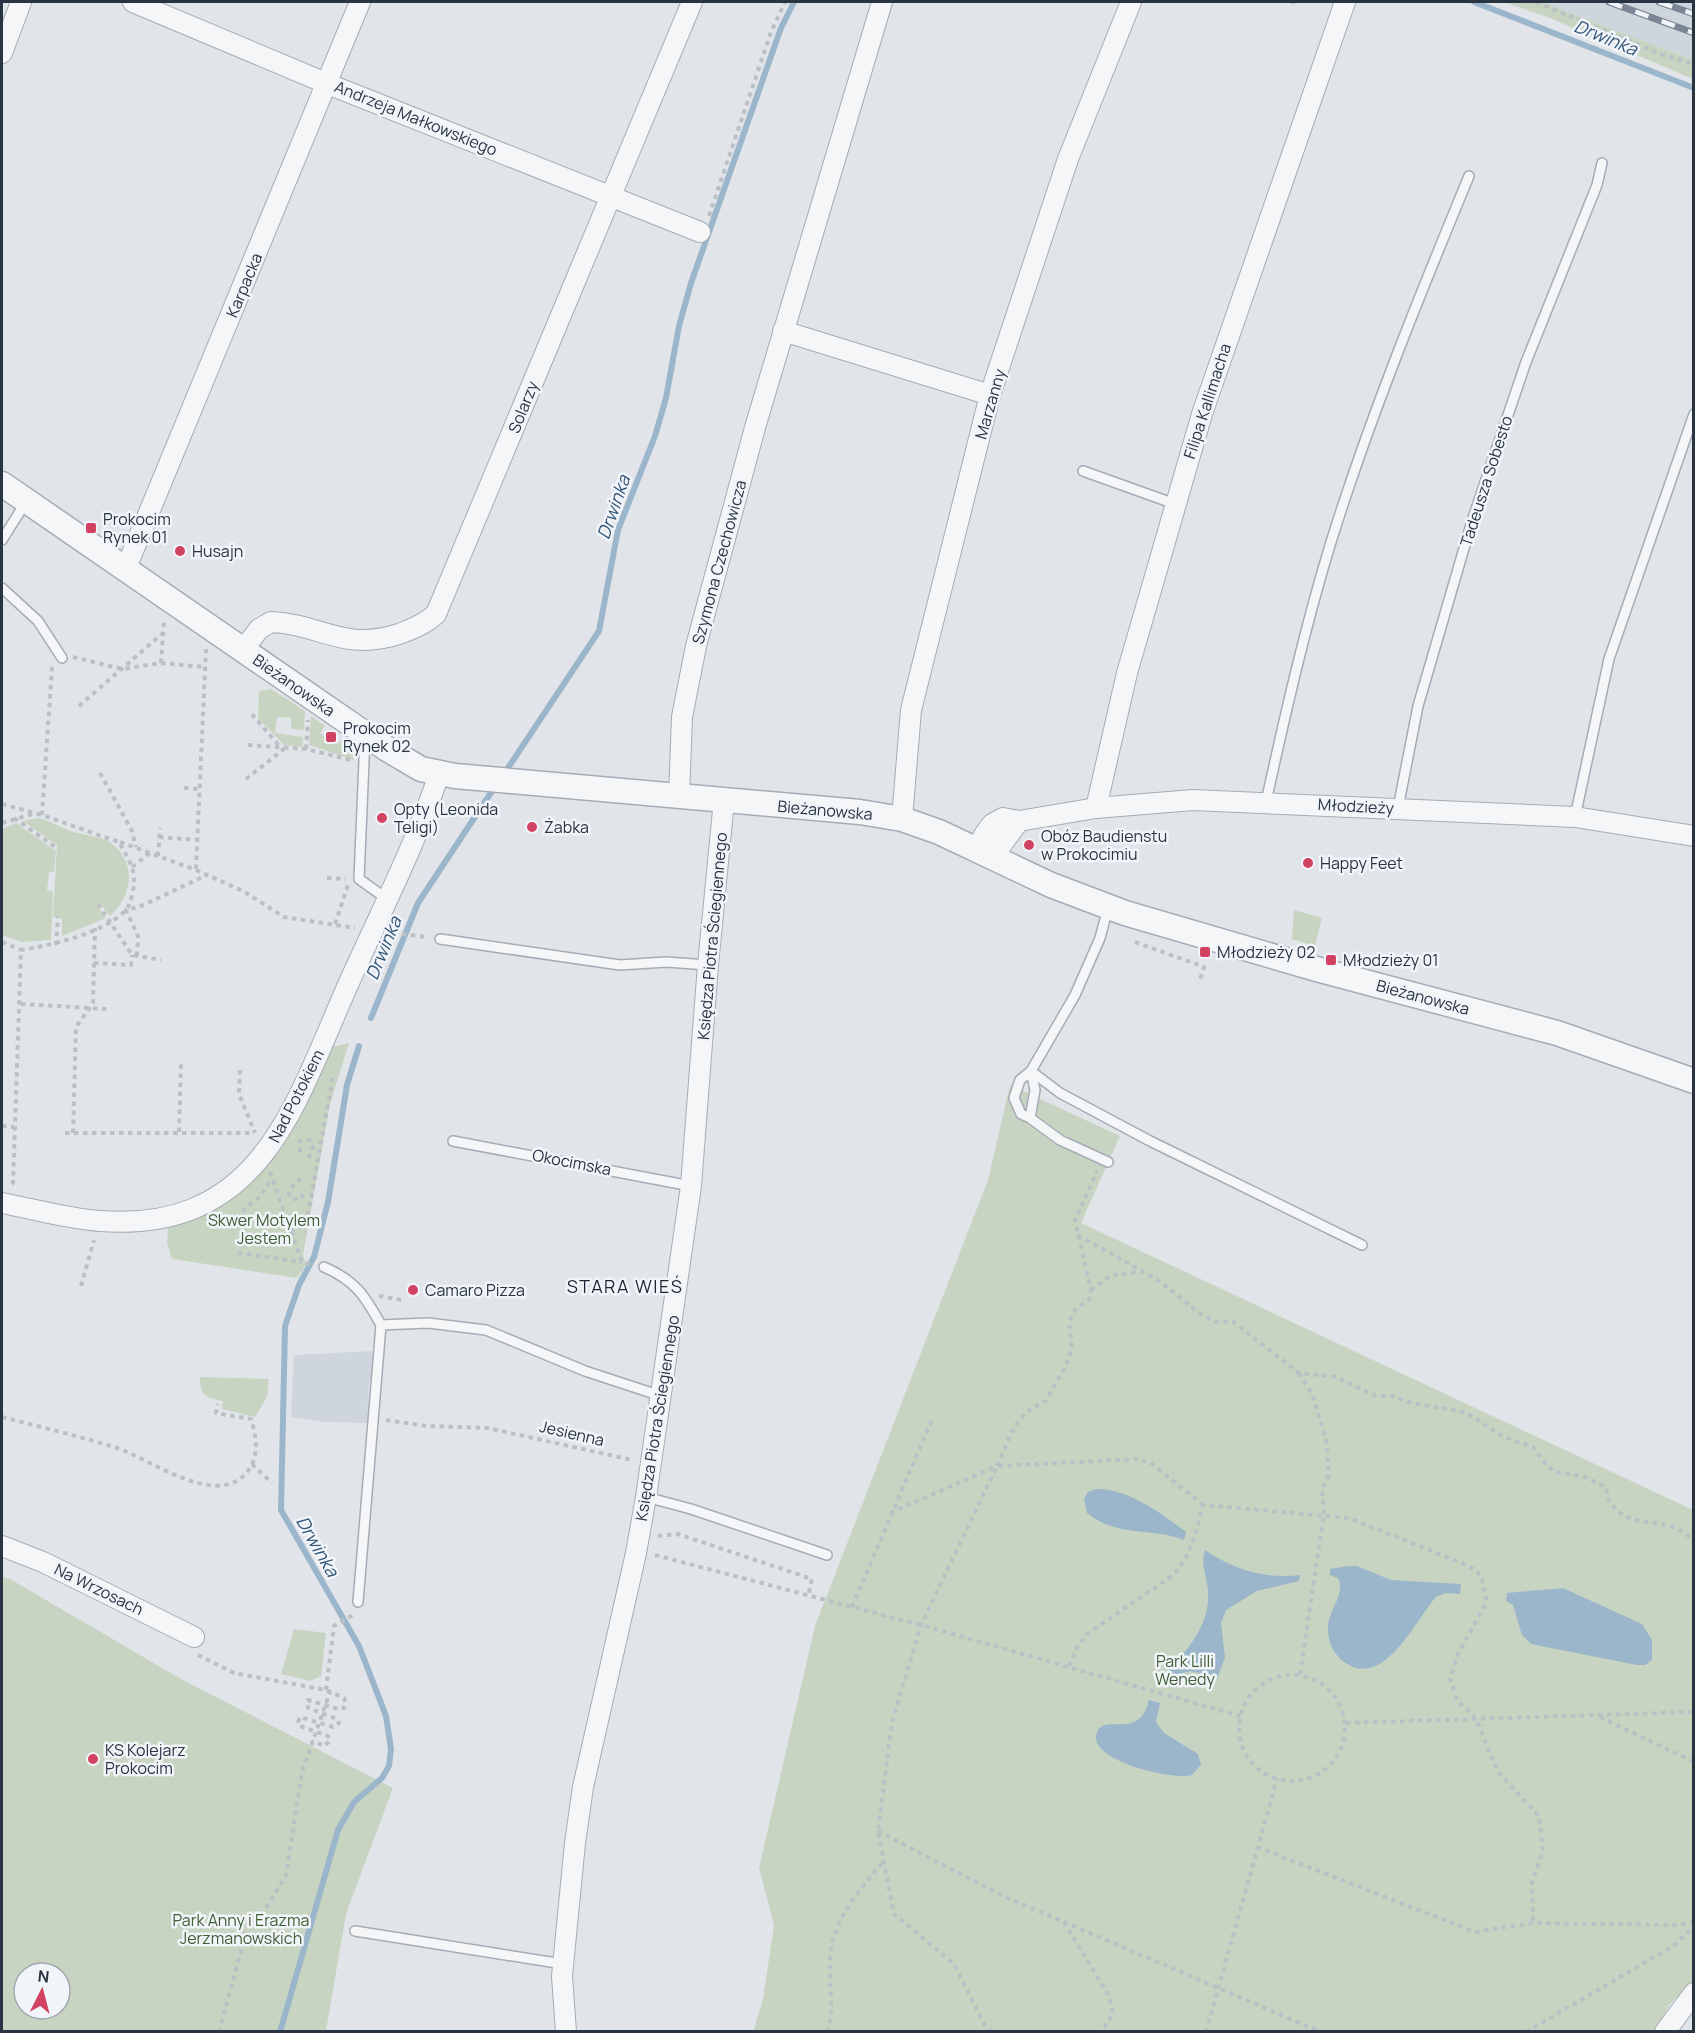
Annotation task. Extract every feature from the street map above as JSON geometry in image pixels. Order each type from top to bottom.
[{"type":"street","points":[[2,53],[21,2]]},
{"type":"street","name":"Andrzeja Małkowskiego","points":[[133,2],[328,84],[700,232]]},
{"type":"street","name":"Karpacka","points":[[126,568],[360,2]]},
{"type":"street","name":"Solarzy","points":[[243,650],[259,629],[271,622],[338,638],[369,640],[387,638],[417,628],[436,614],[692,2]]},
{"type":"street","name":"Szymona Czechowicza","points":[[679,796],[682,717],[696,646],[783,331],[882,2]]},
{"type":"street","name":"Marzanny","points":[[902,819],[911,710],[990,395],[1068,159],[1131,2]]},
{"type":"street","name":"Filipa Kallimacha","points":[[1096,808],[1127,673],[1217,368],[1345,2]]},
{"type":"street","points":[[783,331],[990,395]]},
{"type":"street","name":"Bieżanowska","points":[[2,484],[366,735],[411,764],[438,774],[870,813],[902,819],[939,832],[1052,885],[1108,907],[1329,973],[1569,1036],[1694,1081]]},
{"type":"street","name":"Nad Potokiem","points":[[5,1195],[93,1221],[125,1222],[167,1216],[204,1204],[221,1195],[261,1159],[286,1122],[387,899],[438,774]]},
{"type":"street","name":"Księdza Piotra Ściegiennego","points":[[566,2031],[563,1964],[574,1843],[583,1787],[636,1553],[646,1497],[691,1186],[708,965],[724,800]]},
{"type":"street","name":"Młodzieży","points":[[985,854],[1000,848],[1019,821],[1096,808],[1193,800],[1575,818],[1694,836]]},
{"type":"street","name":"Na Wrzosach","points":[[2,1546],[74,1576],[194,1637]]},
{"type":"street","points":[[1665,2031],[1694,1993]]},
{"type":"lane","name":"Tadeusza Sobesto","points":[[1398,808],[1418,706],[1472,521],[1526,362],[1597,185],[1602,163]]},
{"type":"lane","points":[[1266,802],[1291,690],[1331,542],[1400,342],[1469,176]]},
{"type":"lane","points":[[1575,818],[1609,658],[1694,414]]},
{"type":"lane","points":[[1083,471],[1175,504]]},
{"type":"lane","points":[[2,540],[27,501]]},
{"type":"lane","points":[[2,588],[38,621],[58,652]]},
{"type":"lane","points":[[366,735],[359,879],[387,899]]},
{"type":"lane","points":[[1105,1161],[1060,1140],[1021,1114],[1014,1098],[1020,1080],[1031,1071],[1075,995],[1100,938],[1108,907]]},
{"type":"lane","points":[[440,939],[620,965],[666,962],[708,965]]},
{"type":"lane","points":[[1030,1118],[1035,1090],[1031,1071]]},
{"type":"lane","points":[[1031,1071],[1060,1093],[1140,1136],[1362,1245]]},
{"type":"lane","name":"Okocimska","points":[[453,1141],[691,1186]]},
{"type":"lane","points":[[324,1267],[340,1274],[362,1292],[381,1325],[358,1602]]},
{"type":"lane","points":[[381,1325],[428,1323],[486,1330],[585,1371],[661,1396]]},
{"type":"lane","points":[[646,1497],[691,1509],[827,1555]]},
{"type":"lane","points":[[356,1931],[563,1964]]},
{"type":"path","points":[[700,232],[703,233],[771,32],[785,2]]},
{"type":"path","points":[[1536,2],[1663,55],[1694,64]]},
{"type":"path","points":[[161,663],[165,611]]},
{"type":"path","points":[[79,706],[163,633]]},
{"type":"path","points":[[196,870],[206,639]]},
{"type":"path","points":[[42,815],[58,652],[122,669],[161,663],[204,667]]},
{"type":"path","points":[[249,711],[283,748]]},
{"type":"path","points":[[306,749],[309,712]]},
{"type":"path","points":[[248,745],[306,749],[363,764]]},
{"type":"path","points":[[246,779],[283,748]]},
{"type":"path","points":[[100,773],[132,831],[136,848]]},
{"type":"path","points":[[184,788],[199,789]]},
{"type":"path","points":[[2,804],[42,815],[196,870],[243,891],[284,917],[440,939]]},
{"type":"path","points":[[2,823],[33,814]]},
{"type":"path","points":[[14,818],[57,848]]},
{"type":"path","points":[[158,856],[160,828]]},
{"type":"path","points":[[159,837],[197,840]]},
{"type":"path","points":[[94,963],[130,965],[135,956],[138,936],[126,910],[134,880],[132,867],[119,842]]},
{"type":"path","points":[[132,867],[150,853]]},
{"type":"path","points":[[2,942],[21,950],[56,945],[111,921],[126,910],[139,907],[207,875]]},
{"type":"path","points":[[327,878],[350,879],[335,924]]},
{"type":"path","points":[[98,904],[135,956],[161,960]]},
{"type":"path","points":[[56,945],[58,917]]},
{"type":"path","points":[[74,1132],[76,1027],[93,1003],[95,928]]},
{"type":"path","points":[[1135,942],[1204,967],[1199,983]]},
{"type":"path","points":[[5,1195],[13,1183],[21,1004],[21,950]]},
{"type":"path","points":[[21,1004],[107,1009]]},
{"type":"path","points":[[180,1132],[181,1062]]},
{"type":"path","points":[[290,1231],[306,1225],[332,1082],[332,1066]]},
{"type":"path","points":[[65,1133],[256,1133],[239,1094],[240,1070]]},
{"type":"path","points":[[2,1126],[14,1127]]},
{"type":"path","points":[[300,1152],[300,1141],[310,1140],[313,1148],[308,1159]]},
{"type":"path","points":[[992,2031],[984,2025],[954,1964],[894,1914],[878,1831],[892,1722],[921,1625],[1017,1421],[1029,1408],[1046,1401],[1070,1356],[1068,1321],[1078,1306],[1089,1300],[1091,1290],[1075,1220],[1105,1161]]},
{"type":"path","points":[[238,1253],[303,1263],[268,1165]]},
{"type":"path","points":[[239,1220],[245,1208],[260,1197],[272,1178]]},
{"type":"path","points":[[279,1197],[289,1194],[294,1183],[301,1179]]},
{"type":"path","points":[[289,1194],[292,1198],[301,1200],[304,1193],[301,1191]]},
{"type":"path","points":[[1078,1235],[1126,1260],[1140,1272],[1161,1282],[1199,1313],[1216,1322],[1232,1321],[1299,1373],[1312,1394],[1326,1438],[1329,1475],[1322,1489],[1324,1514],[1300,1674]]},
{"type":"path","points":[[81,1286],[95,1236]]},
{"type":"path","points":[[1091,1290],[1112,1275],[1140,1272]]},
{"type":"path","points":[[377,1296],[402,1300]]},
{"type":"path","points":[[1299,1373],[1336,1377],[1376,1396],[1392,1396],[1412,1403],[1465,1412],[1504,1437],[1533,1447],[1547,1466],[1556,1472],[1567,1471],[1599,1482],[1606,1487],[1611,1504],[1634,1520],[1673,1525],[1687,1533],[1694,1542]]},
{"type":"path","points":[[2,1417],[120,1449],[161,1471],[215,1486],[239,1480],[252,1464],[256,1437],[251,1419],[216,1413],[218,1404]]},
{"type":"path","points":[[852,1607],[890,1513],[933,1417]]},
{"type":"path","name":"Jesienna","points":[[374,1418],[427,1426],[488,1428],[650,1464]]},
{"type":"path","points":[[890,1513],[997,1466],[1138,1459],[1151,1463],[1203,1505],[1219,1508],[1324,1514],[1348,1518],[1469,1566],[1480,1575],[1486,1590],[1485,1605],[1458,1654],[1450,1679],[1457,1700],[1476,1719],[1498,1772],[1539,1816],[1543,1851],[1532,1882],[1533,1923]]},
{"type":"path","points":[[252,1464],[272,1483]]},
{"type":"path","points":[[1069,1666],[1077,1647],[1088,1634],[1172,1576],[1183,1565],[1195,1536],[1203,1505]]},
{"type":"path","points":[[655,1536],[678,1534],[812,1579],[807,1596]]},
{"type":"path","points":[[636,1553],[651,1554],[921,1625],[1240,1716]]},
{"type":"path","points":[[219,2031],[246,1932],[268,1905],[286,1875],[302,1772],[328,1691],[334,1626],[357,1613]]},
{"type":"path","points":[[194,1637],[187,1650],[234,1673],[328,1691],[344,1698],[346,1703],[344,1708],[338,1709],[308,1700],[306,1704],[308,1708],[337,1719],[339,1723],[333,1727],[305,1716],[300,1717],[298,1722],[300,1726],[328,1736],[329,1744],[325,1746],[312,1741]]},
{"type":"path","points":[[1300,1674],[1328,1687],[1340,1703],[1346,1723],[1342,1749],[1326,1769],[1303,1780],[1277,1779],[1256,1767],[1246,1755],[1239,1732],[1240,1716],[1250,1695],[1262,1684],[1284,1675],[1300,1674]]},
{"type":"path","points":[[1346,1723],[1598,1717],[1694,1712]]},
{"type":"path","points":[[1598,1717],[1694,1762]]},
{"type":"path","points":[[1206,2031],[1277,1779]]},
{"type":"path","points":[[878,1831],[1001,1894],[1321,2031]]},
{"type":"path","points":[[1257,1847],[1475,1932],[1533,1923],[1675,1925],[1694,1922]]},
{"type":"path","points":[[834,2031],[828,2031],[832,2012],[830,1960],[835,1934],[851,1899],[883,1863]]},
{"type":"path","points":[[1064,1922],[1109,1996],[1113,2013],[1102,2031]]},
{"type":"path","points":[[1526,2031],[1673,1946],[1694,1927]]},
{"type":"shaded area","points":[[1542,2],[1693,2],[1693,60]]},
{"type":"shaded area","points":[[372,1351],[373,1380],[369,1381],[367,1423],[325,1422],[291,1417],[294,1355]]},
{"type":"green space","points":[[1504,2],[1542,2],[1693,60],[1693,79],[1550,18]]},
{"type":"green space","points":[[271,689],[305,711],[304,730],[291,729],[291,718],[277,717],[275,733],[303,737],[302,747],[284,745],[258,718],[259,691]]},
{"type":"green space","points":[[311,716],[325,726],[320,733],[338,744],[342,738],[352,745],[354,760],[309,745]]},
{"type":"green space","points":[[39,818],[72,832],[106,840],[120,851],[125,860],[129,880],[123,899],[110,916],[99,902],[98,907],[106,918],[62,936],[62,918],[53,917],[57,845],[23,821]]},
{"type":"green space","points":[[16,823],[56,851],[54,872],[49,872],[47,890],[53,891],[51,940],[22,942],[2,935],[2,829]]},
{"type":"green space","points":[[1294,910],[1322,918],[1315,946],[1292,939]]},
{"type":"green space","name":"Skwer Motylem Jestem","points":[[349,1043],[330,1104],[303,1255],[306,1265],[297,1278],[172,1259],[167,1244],[168,1226],[202,1215],[229,1199],[252,1180],[272,1158],[288,1133],[332,1047]]},
{"type":"green space","name":"Park Lilli Wenedy","points":[[1010,1085],[1120,1136],[1081,1223],[1693,1510],[1693,1982],[1670,2004],[1655,2031],[753,2032],[763,1999],[774,1925],[759,1868],[815,1626],[988,1180]]},
{"type":"green space","points":[[200,1377],[269,1379],[267,1397],[255,1417],[222,1409],[223,1401],[205,1395],[201,1388]]},
{"type":"green space","name":"Park Anny i Erazma Jerzmanowskich","points":[[2,1577],[10,1579],[181,1679],[393,1788],[346,1914],[326,2031],[2,2031]]},
{"type":"green space","points":[[294,1629],[326,1633],[321,1676],[310,1681],[281,1674]]},
{"type":"water","points":[[1096,1489],[1120,1493],[1144,1503],[1186,1532],[1184,1540],[1172,1536],[1123,1529],[1099,1521],[1087,1513],[1084,1499],[1088,1492]]},
{"type":"water","points":[[1205,1550],[1239,1568],[1274,1576],[1300,1575],[1299,1581],[1257,1591],[1226,1610],[1221,1623],[1225,1657],[1217,1679],[1185,1672],[1168,1685],[1157,1682],[1193,1641],[1205,1618],[1208,1591],[1203,1565]]},
{"type":"water","points":[[1357,1566],[1391,1580],[1461,1584],[1460,1594],[1445,1593],[1436,1597],[1398,1649],[1372,1667],[1359,1668],[1344,1662],[1337,1655],[1328,1631],[1329,1620],[1340,1590],[1338,1578],[1330,1575],[1330,1569]]},
{"type":"water","points":[[1563,1588],[1642,1624],[1652,1640],[1652,1660],[1645,1665],[1637,1665],[1531,1644],[1522,1635],[1513,1605],[1506,1601],[1507,1593]]},
{"type":"water","points":[[1149,1700],[1160,1703],[1156,1722],[1164,1733],[1198,1754],[1201,1765],[1192,1775],[1167,1775],[1133,1766],[1104,1751],[1097,1742],[1097,1732],[1101,1727],[1107,1724],[1130,1723],[1138,1720],[1144,1713]]},
{"type":"waterway","name":"Drwinka","points":[[504,774],[599,631],[618,530],[655,436],[666,398],[679,326],[691,283],[781,28],[794,2]]},
{"type":"waterway","name":"Drwinka","points":[[1474,2],[1694,88]]},
{"type":"waterway","name":"Drwinka","points":[[371,1018],[418,903],[496,785]]},
{"type":"waterway","name":"Drwinka","points":[[280,2032],[338,1830],[354,1802],[382,1778],[389,1766],[391,1749],[386,1716],[359,1646],[281,1510],[285,1326],[299,1285],[314,1257],[328,1202],[347,1085],[359,1046]]},
{"type":"railway","points":[[1609,2],[1694,33]]},
{"type":"railway","points":[[1659,2],[1694,14]]},
{"type":"place","name":"Prokocim Rynek 01","points":[[91,528]]},
{"type":"place","name":"Husajn","points":[[180,551]]},
{"type":"place","name":"Prokocim Rynek 02","points":[[331,737]]},
{"type":"place","name":"Opty (Leonida Teligi)","points":[[382,818]]},
{"type":"place","name":"Żabka","points":[[532,827]]},
{"type":"place","name":"Obóz Baudienstu w Prokocimiu","points":[[1029,845]]},
{"type":"place","name":"Happy Feet","points":[[1308,863]]},
{"type":"place","name":"Młodzieży 02","points":[[1205,952]]},
{"type":"place","name":"Młodzieży 01","points":[[1331,960]]},
{"type":"place","name":"Camaro Pizza","points":[[413,1290]]},
{"type":"place","name":"KS Kolejarz Prokocim","points":[[93,1759]]},
{"type":"district","name":"STARA WIEŚ","points":[[625,1286]]}]
